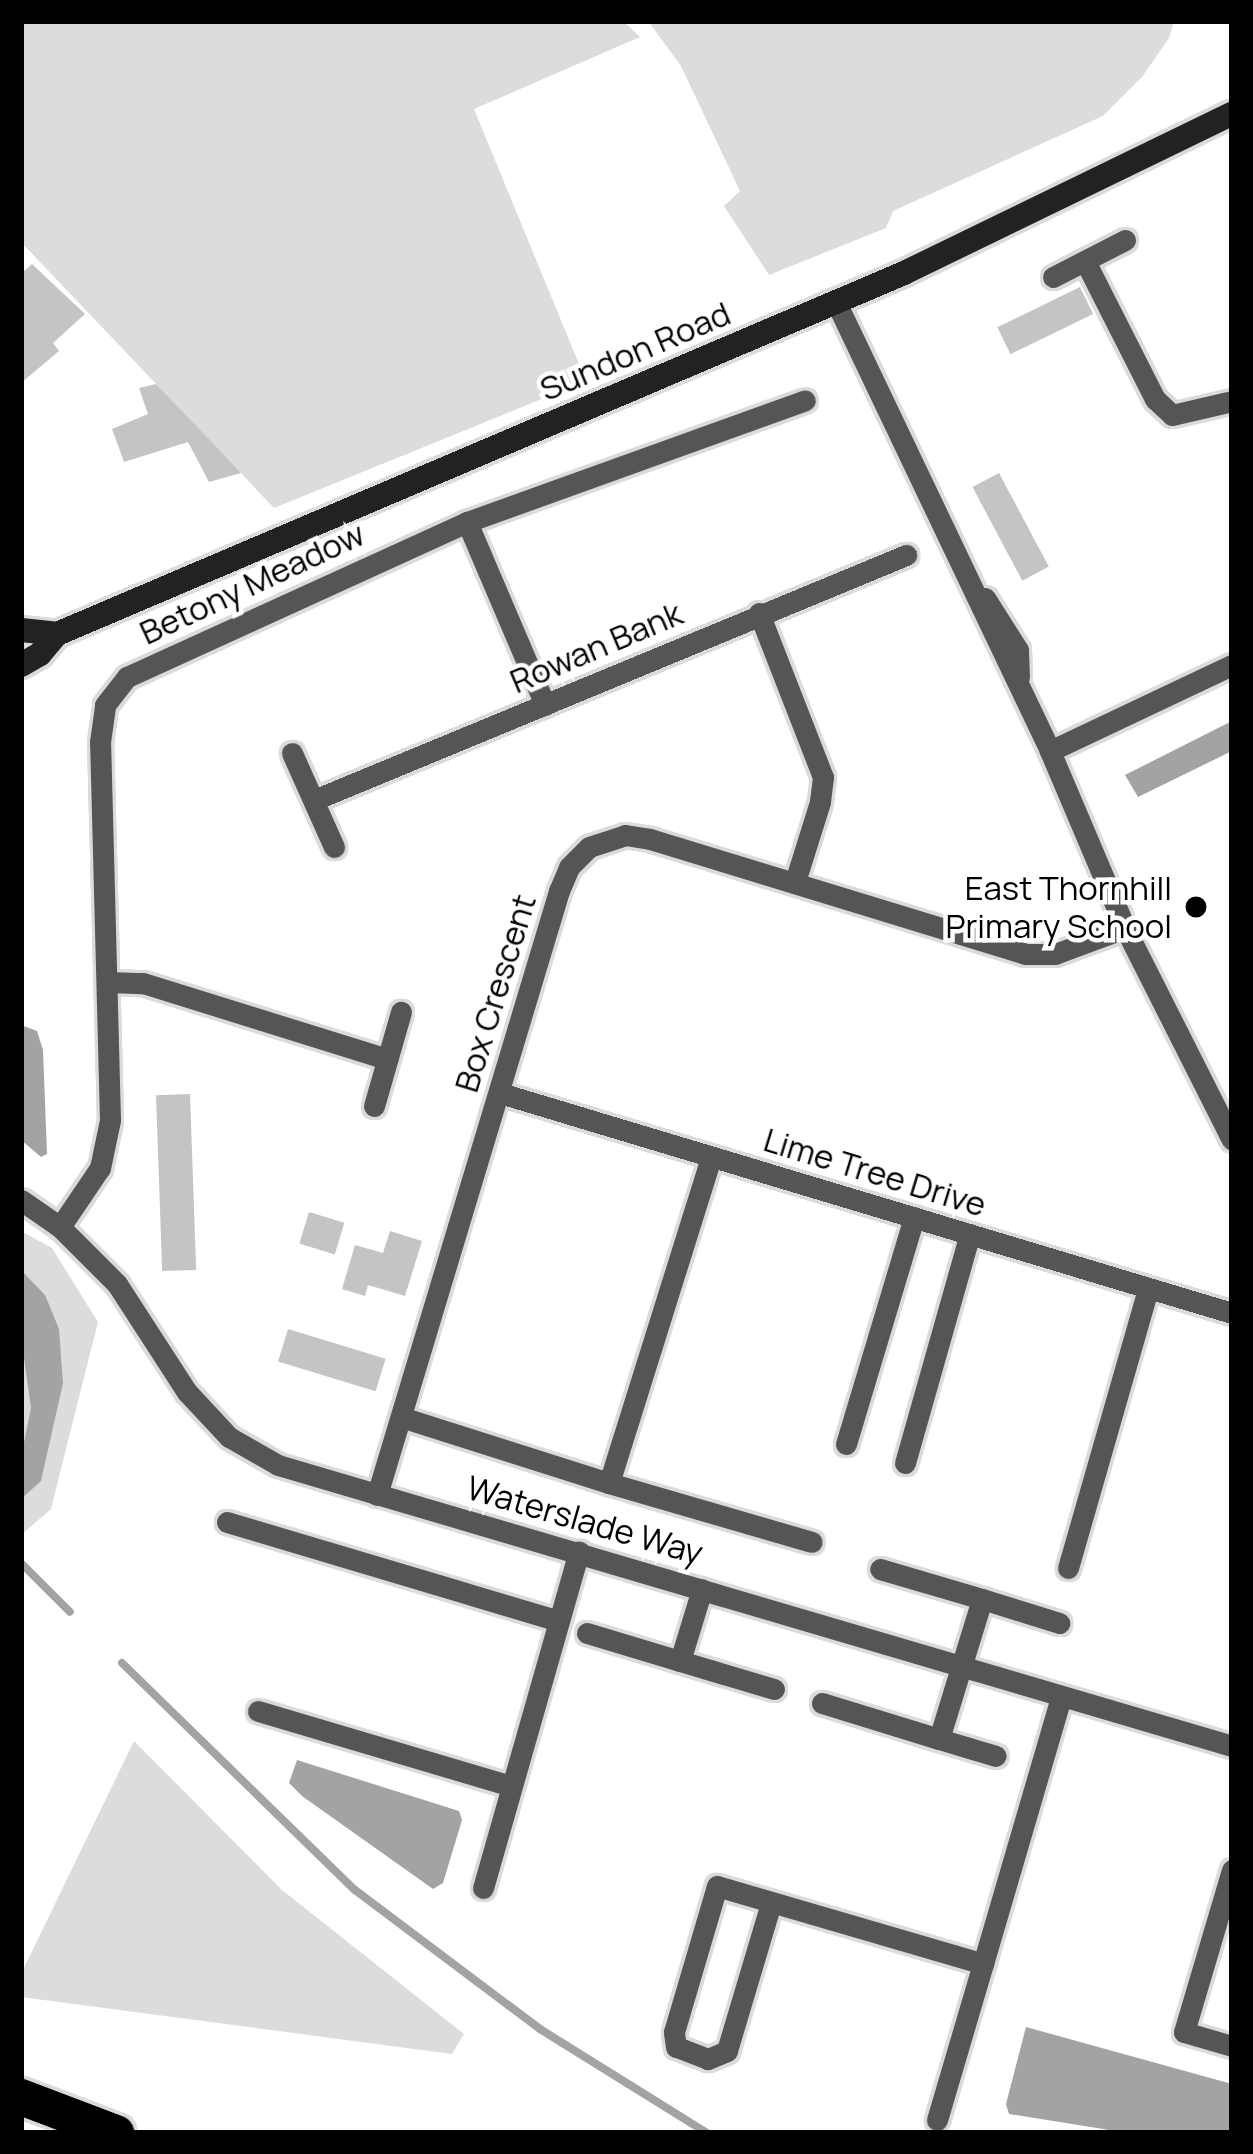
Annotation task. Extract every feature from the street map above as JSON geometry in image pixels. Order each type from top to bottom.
[{"type":"highway","points":[[21,2097],[116,2133]]},
{"type":"street","name":"Sundon Road","points":[[21,665],[40,654],[57,634],[836,302],[1232,114]]},
{"type":"street","points":[[1052,277],[1124,240]]},
{"type":"street","points":[[1085,261],[1155,399],[1172,415],[1232,401]]},
{"type":"street","points":[[836,302],[962,570],[1005,622],[1018,650],[1020,690],[1125,928],[1232,1140]]},
{"type":"street","name":"Betony Meadow","points":[[60,1227],[88,1193],[110,1120],[100,742],[105,705],[127,677],[467,522],[805,400]]},
{"type":"street","points":[[467,522],[545,705]]},
{"type":"street","name":"Rowan Bank","points":[[314,800],[906,555]]},
{"type":"street","points":[[759,613],[823,777],[820,802],[795,881]]},
{"type":"street","name":"Sundon Road","points":[[21,630],[57,634]]},
{"type":"street","points":[[1050,751],[1232,665]]},
{"type":"street","points":[[292,753],[334,847]]},
{"type":"street","name":"Box Crescent","points":[[377,1495],[560,891],[569,867],[589,847],[603,839],[638,837],[1025,953],[1054,954],[1125,928]]},
{"type":"street","points":[[108,982],[143,983],[387,1059]]},
{"type":"street","points":[[374,1106],[400,1012]]},
{"type":"street","name":"Lime Tree Drive","points":[[500,1093],[1232,1312]]},
{"type":"street","points":[[609,1483],[711,1157]]},
{"type":"street","name":"Waterslade Way","points":[[21,1200],[60,1227],[117,1284],[187,1392],[229,1437],[278,1465],[1232,1746]]},
{"type":"street","points":[[846,1444],[914,1217]]},
{"type":"street","points":[[905,1462],[970,1234]]},
{"type":"street","points":[[1069,1568],[1148,1289]]},
{"type":"street","points":[[401,1418],[812,1541]]},
{"type":"street","points":[[227,1522],[559,1621]]},
{"type":"street","points":[[483,1888],[579,1551]]},
{"type":"street","points":[[880,1568],[1059,1623]]},
{"type":"street","points":[[680,1660],[702,1589]]},
{"type":"street","points":[[939,1739],[982,1599]]},
{"type":"street","points":[[587,1633],[774,1689]]},
{"type":"street","points":[[938,2120],[1061,1698]]},
{"type":"street","points":[[822,1703],[996,1756]]},
{"type":"street","points":[[258,1711],[511,1786]]},
{"type":"street","points":[[1232,1870],[1184,2032],[1232,2046]]},
{"type":"street","points":[[771,1903],[727,2051],[708,2059],[676,2047],[674,2032],[717,1886],[983,1964]]},
{"type":"shaded area","points":[[21,21],[623,21],[640,37],[474,109],[586,381],[274,508],[21,242]]},
{"type":"shaded area","points":[[648,21],[1174,21],[1169,38],[1142,77],[1103,116],[893,211],[886,228],[769,275],[724,206],[740,191],[681,66]]},
{"type":"shaded area","points":[[1232,721],[1232,751],[1138,797],[1125,775]]},
{"type":"shaded area","points":[[21,1025],[37,1031],[43,1050],[47,1154],[41,1157],[21,1140]]},
{"type":"shaded area","points":[[21,1231],[52,1248],[98,1322],[51,1509],[21,1535]]},
{"type":"shaded area","points":[[21,1270],[45,1295],[59,1329],[63,1383],[41,1481],[21,1499],[21,1457],[31,1408],[21,1336]]},
{"type":"shaded area","points":[[134,1741],[282,1890],[464,2034],[452,2054],[21,1997],[21,1974]]},
{"type":"shaded area","points":[[297,1760],[459,1811],[462,1820],[443,1883],[433,1889],[302,1796],[289,1783]]},
{"type":"shaded area","points":[[1026,2027],[1232,2084],[1232,2133],[1128,2133],[1009,2114],[1006,2104]]},
{"type":"building","points":[[32,264],[85,314],[53,343],[59,351],[21,383],[21,274]]},
{"type":"building","points":[[1080,287],[1093,314],[1010,354],[997,327]]},
{"type":"building","points":[[156,384],[241,473],[209,482],[188,442],[124,462],[112,429],[148,414],[139,388]]},
{"type":"building","points":[[999,473],[1049,567],[1022,581],[973,487]]},
{"type":"building","points":[[190,1094],[196,1270],[162,1271],[156,1095]]},
{"type":"building","points":[[309,1212],[344,1223],[335,1254],[299,1244]]},
{"type":"building","points":[[390,1231],[422,1241],[405,1296],[368,1285],[365,1296],[342,1289],[355,1245],[383,1253]]},
{"type":"building","points":[[288,1329],[386,1359],[376,1391],[278,1362]]},
{"type":"waterway","points":[[21,1563],[70,1612]]},
{"type":"waterway","points":[[122,1663],[355,1890],[540,2029],[707,2133]]},
{"type":"place","name":"East Thornhill Primary School","points":[[1196,907]]}]
